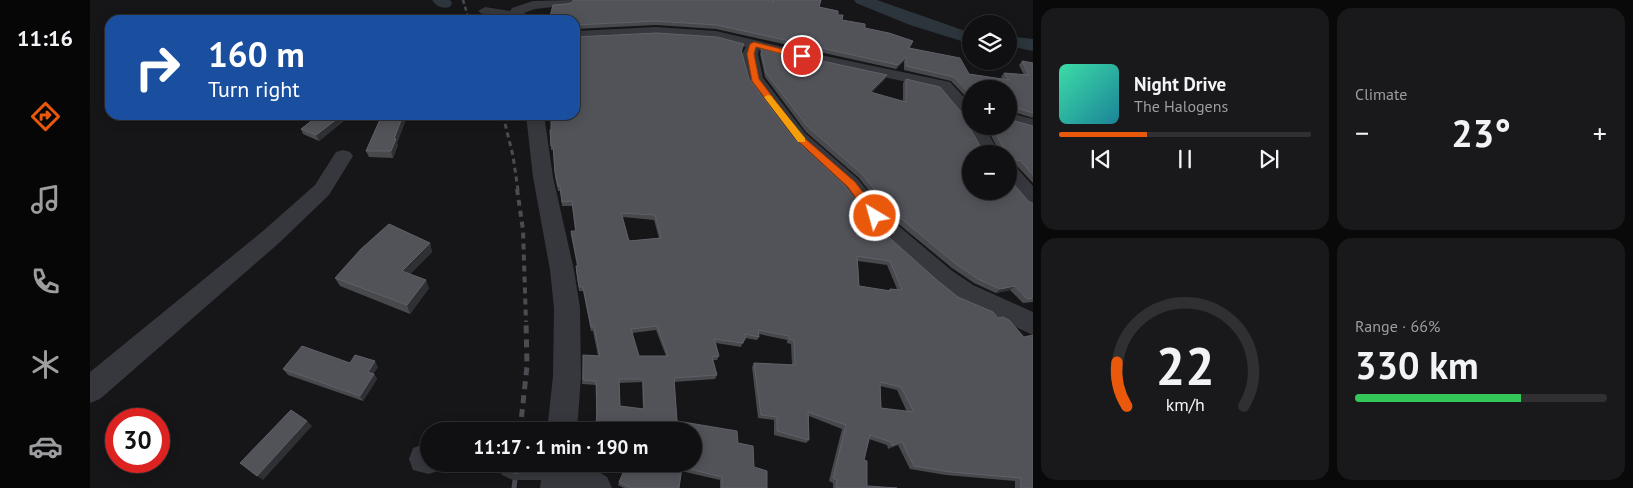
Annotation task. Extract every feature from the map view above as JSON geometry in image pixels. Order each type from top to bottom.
[{"type":"street","points":[[520,15],[517,11],[525,7],[566,2]]},
{"type":"street","points":[[485,11],[506,15]]},
{"type":"street","points":[[580,34],[602,35],[641,31],[689,32],[716,35],[854,68],[944,85],[962,106]]},
{"type":"street","points":[[754,44],[750,54],[755,80],[799,138],[851,184],[880,222],[943,277],[964,292],[1033,324]]},
{"type":"street","points":[[536,120],[543,177],[568,308],[568,358],[563,422]]},
{"type":"street","points":[[1017,120],[1033,124]]},
{"type":"street","points":[[90,390],[165,324],[271,237],[322,190],[343,156]]},
{"type":"street","points":[[1017,181],[1033,200]]},
{"type":"street","points":[[558,472],[596,488]]},
{"type":"building","points":[[573,0],[766,0],[774,2],[772,0],[821,0],[819,7],[838,11],[838,15],[843,15],[842,20],[865,24],[865,28],[913,41],[909,48],[960,58],[962,70],[967,70],[969,74],[1009,80],[962,80],[962,85],[954,77],[906,66],[906,57],[898,65],[717,25],[656,21],[580,25],[580,15],[550,15],[553,5],[571,3]]},
{"type":"building","points":[[657,33],[717,37],[744,44],[741,50],[749,79],[793,138],[845,186],[874,224],[958,297],[993,312],[998,318],[1003,317],[1009,320],[1024,337],[1033,335],[1033,488],[1021,488],[1021,478],[951,472],[914,466],[902,442],[892,446],[891,442],[870,435],[864,460],[867,461],[867,486],[897,488],[836,488],[837,480],[833,478],[846,425],[808,412],[809,440],[777,431],[777,417],[761,415],[754,363],[795,365],[794,340],[789,339],[789,336],[758,330],[759,337],[745,334],[743,343],[714,339],[719,356],[712,357],[717,375],[674,378],[677,421],[683,422],[596,422],[596,381],[583,380],[583,355],[600,356],[594,327],[591,327],[583,287],[579,287],[576,266],[578,266],[571,231],[576,231],[572,201],[562,202],[560,186],[558,186],[555,172],[550,130],[551,120],[580,120],[580,37]],"holes":[[[621,213],[655,215],[661,238],[629,241]],[[857,256],[890,261],[902,290],[890,289],[891,291],[859,286]],[[657,326],[668,356],[639,356],[631,329]],[[619,379],[643,379],[644,409],[620,406]],[[880,382],[901,387],[914,412],[881,408]]]},
{"type":"building","points":[[762,48],[887,75],[870,92],[906,102],[906,79],[940,87],[962,113],[962,135],[974,135],[980,145],[962,145],[962,200],[1017,200],[1017,188],[1029,202],[1033,203],[1033,298],[1027,299],[1015,286],[1000,289],[978,279],[956,264],[892,211],[862,174],[808,127],[766,73],[761,50]]},
{"type":"building","points":[[1022,61],[1033,63],[1033,113],[1017,108],[1017,80],[1009,80],[1004,73],[1029,75]]},
{"type":"building","points":[[313,120],[336,120],[316,135],[301,129]]},
{"type":"building","points":[[380,120],[401,120],[391,151],[366,151]]},
{"type":"building","points":[[1017,122],[1033,126],[1033,175],[1021,161],[1017,160],[1017,145],[1002,145],[997,135],[1017,135]]},
{"type":"building","points":[[389,224],[430,243],[402,271],[426,280],[407,305],[335,278],[361,249]]},
{"type":"building","points":[[302,346],[350,363],[355,355],[375,361],[368,372],[374,374],[360,396],[283,369]]},
{"type":"building","points":[[291,410],[307,421],[257,476],[240,463]]},
{"type":"building","points":[[702,425],[737,431],[738,443],[753,446],[754,467],[767,471],[767,488],[722,488],[722,477],[702,472]]},
{"type":"building","points":[[623,472],[681,472],[679,488],[631,488],[619,482]]},
{"type":"waterway","points":[[440,0],[444,3]]},
{"type":"waterway","points":[[862,0],[962,36]]},
{"type":"waterway","points":[[1017,42],[1033,45]]},
{"type":"railway","points":[[463,0],[468,15]]},
{"type":"railway","points":[[504,120],[513,156],[518,190]]},
{"type":"railway","points":[[517,189],[523,230],[526,322]]},
{"type":"railway","points":[[521,422],[527,366],[526,321]]},
{"type":"railway","points":[[514,488],[516,472]]},
{"type":"slow traffic","points":[[768,97],[802,140]]},
{"type":"route","points":[[802,56],[754,44],[750,54],[755,80],[799,138],[851,184],[875,216]]}]
